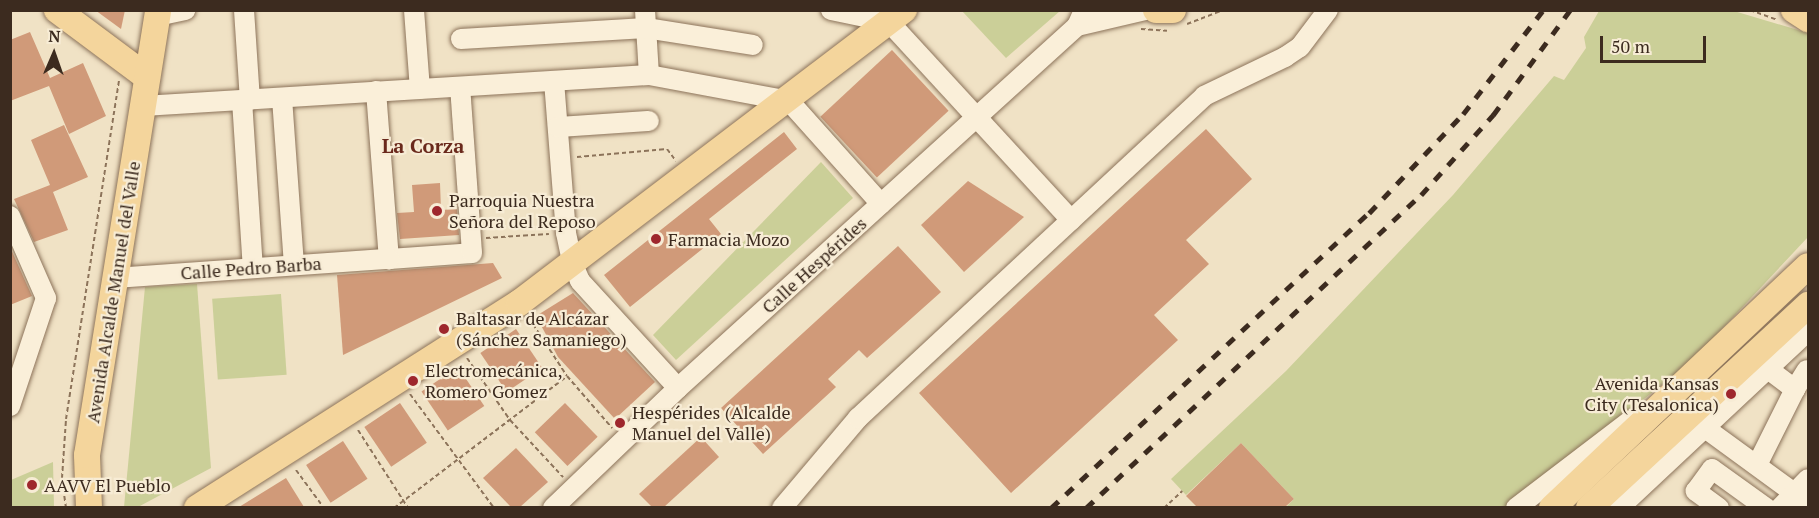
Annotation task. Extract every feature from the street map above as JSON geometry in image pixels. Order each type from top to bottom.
[{"type":"main road","points":[[57,10],[147,77]]},
{"type":"main road","points":[[1156,10],[1173,10]]},
{"type":"main road","points":[[1794,10],[1809,19]]},
{"type":"main road","name":"Avenida Alcalde Manuel del Valle","points":[[89,507],[87,455],[157,13]]},
{"type":"main road","points":[[197,507],[227,500],[283,453],[519,303],[573,265],[789,101],[896,16]]},
{"type":"main road","points":[[1552,507],[1690,374],[1809,266]]},
{"type":"main road","points":[[1589,507],[1809,305]]},
{"type":"street","points":[[157,13],[185,10]]},
{"type":"street","points":[[244,10],[253,268]]},
{"type":"street","points":[[414,10],[420,89]]},
{"type":"street","points":[[831,10],[896,16],[976,118],[1071,220]]},
{"type":"street","points":[[1080,16],[1145,10]]},
{"type":"street","points":[[782,507],[858,418],[1204,96],[1285,57],[1300,47],[1328,10]]},
{"type":"street","name":"Calle Hespérides","points":[[553,507],[678,388],[976,118],[1080,16]]},
{"type":"street","points":[[645,19],[649,75]]},
{"type":"street","points":[[461,39],[645,19],[753,45]]},
{"type":"street","points":[[142,106],[649,75],[789,101],[880,204]]},
{"type":"street","points":[[554,81],[566,233],[573,265],[580,281],[678,388]]},
{"type":"street","points":[[460,87],[471,239]]},
{"type":"street","points":[[376,91],[389,259]]},
{"type":"street","points":[[282,98],[294,265]]},
{"type":"street","points":[[558,127],[649,121]]},
{"type":"street","points":[[10,216],[46,298],[10,406]]},
{"type":"street","name":"Calle Pedro Barba","points":[[114,278],[472,253],[471,239]]},
{"type":"street","points":[[1619,507],[1809,331]]},
{"type":"street","points":[[1768,369],[1795,390]]},
{"type":"street","points":[[1757,465],[1807,370]]},
{"type":"street","points":[[1516,507],[1690,374]]},
{"type":"street","points":[[1705,428],[1801,498]]},
{"type":"street","points":[[1719,507],[1696,491],[1713,469],[1766,507]]},
{"type":"street","points":[[1780,507],[1801,498],[1809,479]]},
{"type":"path","points":[[66,507],[62,478],[66,418],[120,76]]},
{"type":"path","points":[[560,159],[667,148],[688,177]]},
{"type":"path","points":[[471,239],[566,233]]},
{"type":"path","points":[[519,303],[567,376],[622,440]]},
{"type":"path","points":[[456,344],[510,420],[574,489]]},
{"type":"path","points":[[394,507],[567,376]]},
{"type":"path","points":[[400,379],[456,460],[494,507]]},
{"type":"path","points":[[347,412],[408,507]]},
{"type":"path","points":[[283,453],[324,507]]},
{"type":"path","points":[[1166,507],[1182,491]]},
{"type":"green space","points":[[962,11],[1060,11],[1006,58]]},
{"type":"green space","points":[[1599,11],[1734,11],[1808,33],[1808,237],[1693,360],[1508,507],[1286,507],[1294,499],[1241,443],[1186,495],[1171,479],[1286,371],[1453,195],[1554,76],[1564,80],[1586,48],[1584,37]]},
{"type":"green space","points":[[821,162],[853,198],[676,360],[653,335]]},
{"type":"green space","points":[[197,284],[211,468],[138,507],[124,507],[145,287]]},
{"type":"green space","points":[[281,294],[287,375],[218,380],[212,299]]},
{"type":"green space","name":"AAVV El Pueblo","points":[[53,462],[54,507],[11,507],[11,480]]},
{"type":"building","points":[[95,10],[125,10],[121,29]]},
{"type":"building","points":[[30,32],[50,78],[83,63],[106,116],[69,134],[49,86],[10,101],[10,40]]},
{"type":"building","points":[[892,50],[949,111],[877,178],[820,117]]},
{"type":"building","points":[[64,125],[88,177],[53,192],[68,230],[34,242],[14,199],[50,185],[31,140]]},
{"type":"building","points":[[1206,129],[1252,179],[1186,240],[1209,264],[1154,315],[1178,340],[1011,493],[919,393]]},
{"type":"building","points":[[784,132],[797,149],[709,219],[721,234],[630,307],[604,275]]},
{"type":"building","points":[[968,181],[1024,217],[964,272],[921,225]]},
{"type":"building","name":"Parroquia Nuestra Señora del Reposo","points":[[440,183],[441,210],[457,209],[459,235],[400,239],[397,213],[414,212],[412,185]]},
{"type":"building","points":[[898,246],[941,292],[867,358],[859,350],[828,379],[836,387],[763,454],[721,408]]},
{"type":"building","points":[[10,247],[32,296],[10,305]]},
{"type":"building","points":[[493,263],[502,278],[343,355],[337,275]]},
{"type":"building","points":[[573,293],[655,382],[615,419],[558,357],[536,316]]},
{"type":"building","points":[[516,329],[542,368],[507,392],[480,353]]},
{"type":"building","points":[[458,367],[484,406],[448,431],[422,392]]},
{"type":"building","points":[[400,403],[427,443],[391,467],[364,427]]},
{"type":"building","points":[[565,403],[598,437],[567,466],[535,432]]},
{"type":"building","points":[[701,437],[719,457],[664,507],[652,507],[639,494]]},
{"type":"building","points":[[343,441],[368,479],[331,503],[306,465]]},
{"type":"building","points":[[1241,443],[1294,499],[1285,507],[1197,507],[1186,496]]},
{"type":"building","points":[[516,448],[548,482],[520,507],[511,507],[483,478]]},
{"type":"building","points":[[286,478],[304,507],[239,507]]},
{"type":"railway","points":[[1051,508],[1369,213],[1463,114],[1543,10]]},
{"type":"railway","points":[[1086,508],[1421,195],[1493,115],[1570,10]]},
{"type":"place","name":"Parroquia Nuestra Señora del Reposo","points":[[437,211]]},
{"type":"place","name":"Farmacia Mozo","points":[[656,239]]},
{"type":"place","name":"Baltasar de Alcázar (Sánchez Samaniego)","points":[[444,329]]},
{"type":"place","name":"Electromecánica, Romero Gomez","points":[[413,381]]},
{"type":"place","name":"Avenida Kansas City (Tesalonica)","points":[[1731,394]]},
{"type":"place","name":"Hespérides (Alcalde Manuel del Valle)","points":[[620,423]]},
{"type":"place","name":"AAVV El Pueblo","points":[[32,485]]},
{"type":"district","name":"La Corza","points":[[423,145]]}]
